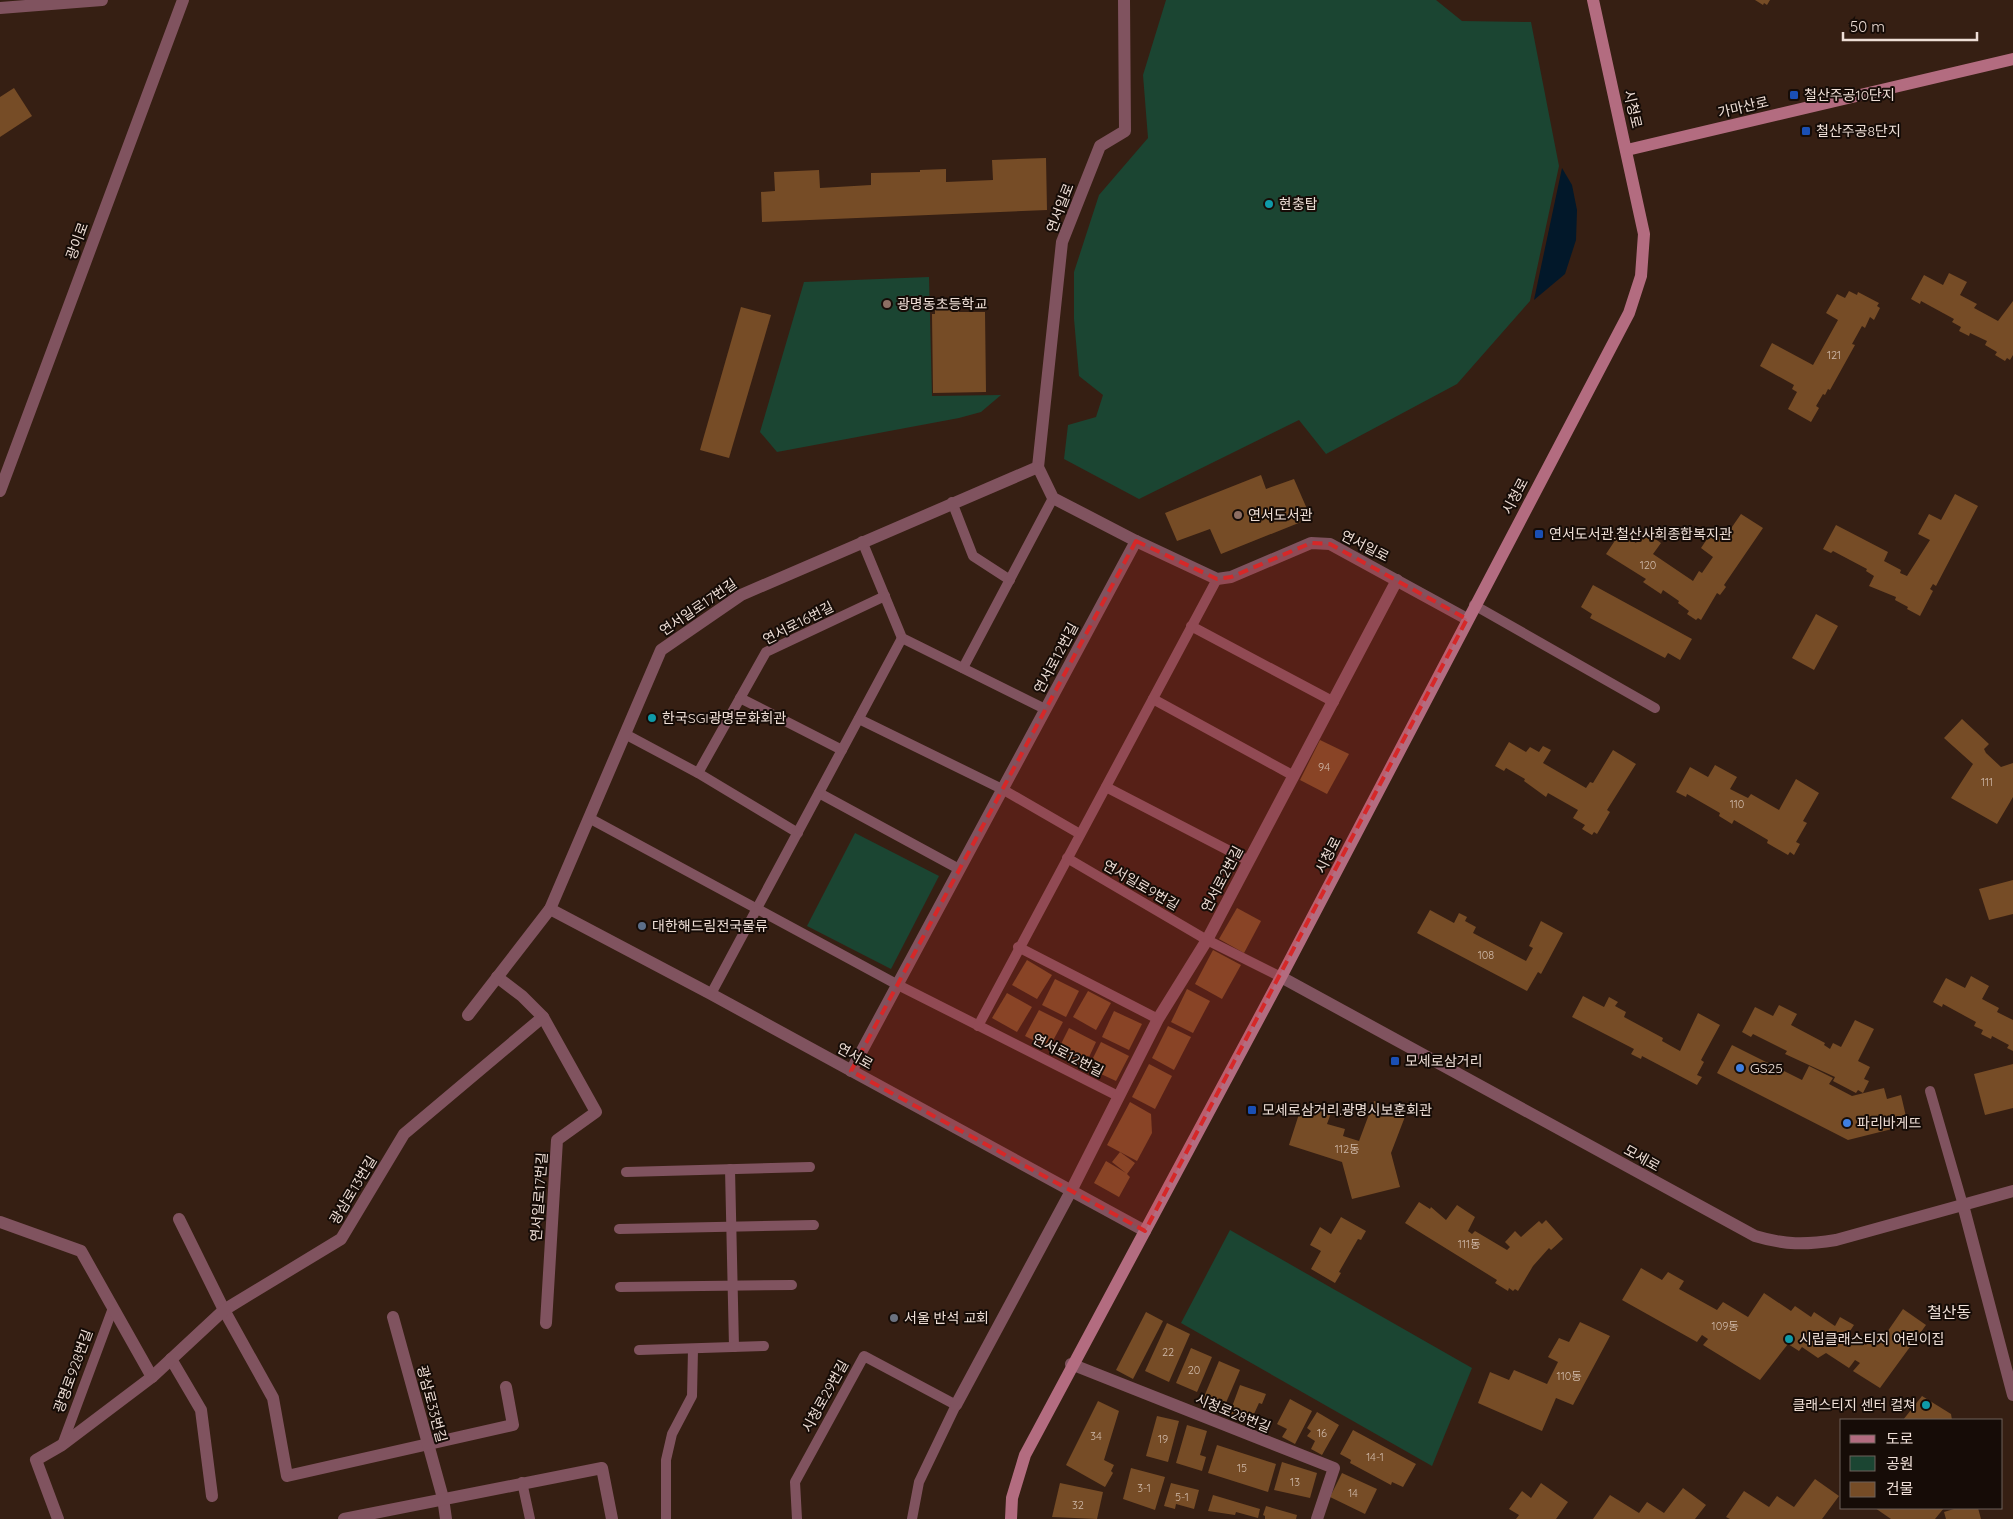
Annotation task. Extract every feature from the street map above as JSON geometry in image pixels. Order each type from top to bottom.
[{"type":"main road","name":"시청로","points":[[1011,1519],[1012,1498],[1025,1454],[1071,1364],[1145,1232],[1281,977],[1474,605],[1629,313],[1641,276],[1644,234],[1593,0]]},
{"type":"main road","name":"가마산로","points":[[1627,150],[2013,59]]},
{"type":"street","points":[[0,8],[102,0]]},
{"type":"street","name":"광이로","points":[[0,492],[183,0]]},
{"type":"street","name":"연서일로","points":[[1038,467],[1062,242],[1100,146],[1125,131],[1124,0]]},
{"type":"street","points":[[1038,467],[1053,498],[1136,541],[1216,579]]},
{"type":"street","name":"연서일로17번길","points":[[468,1015],[550,909],[661,650],[741,594],[952,502],[1038,467]]},
{"type":"street","name":"연서로12번길","points":[[851,1071],[1136,541]]},
{"type":"street","name":"연서일로","points":[[1216,579],[1231,577],[1311,543],[1330,544],[1467,619]]},
{"type":"street","name":"연서로2번길","points":[[1071,1190],[1158,1019],[1207,940],[1397,580]]},
{"type":"street","name":"연서로","points":[[550,909],[711,994],[1145,1232]]},
{"type":"street","points":[[497,977],[522,996],[543,1017]]},
{"type":"street","name":"모세로","points":[[1281,977],[1755,1236],[1781,1244],[1818,1243],[1836,1240],[2013,1191]]},
{"type":"street","name":"연서일로17번길","points":[[543,1017],[596,1112],[557,1140],[546,1323]]},
{"type":"street","name":"광삼로13번길","points":[[58,1519],[36,1460],[62,1445],[152,1377],[224,1310],[341,1239],[404,1134],[543,1017]]},
{"type":"street","points":[[956,1405],[1071,1190]]},
{"type":"street","points":[[1963,1205],[2013,1395]]},
{"type":"street","points":[[179,1219],[224,1310],[274,1398],[287,1476],[513,1425],[506,1387]]},
{"type":"street","points":[[0,1222],[81,1251],[152,1377]]},
{"type":"street","name":"광삼로33번길","points":[[393,1318],[428,1444],[446,1519]]},
{"type":"street","points":[[171,1359],[201,1410],[212,1496]]},
{"type":"street","name":"시청로28번길","points":[[1071,1364],[1334,1468],[1317,1519]]},
{"type":"street","points":[[344,1519],[361,1517],[522,1482],[602,1468],[612,1519]]},
{"type":"lane","points":[[963,668],[1053,498]]},
{"type":"lane","points":[[952,502],[973,556],[1010,580]]},
{"type":"lane","points":[[862,541],[902,638],[1045,709]]},
{"type":"lane","points":[[978,1026],[1018,947],[1106,787],[1216,579]]},
{"type":"lane","name":"연서로16번길","points":[[698,773],[766,652],[885,596]]},
{"type":"lane","points":[[1474,605],[1655,708]]},
{"type":"lane","points":[[1192,626],[1334,702]]},
{"type":"lane","points":[[711,994],[902,638]]},
{"type":"lane","points":[[740,698],[842,750]]},
{"type":"lane","points":[[1153,699],[1294,776]]},
{"type":"lane","points":[[859,719],[1002,789],[1080,834]]},
{"type":"lane","points":[[625,734],[698,773],[798,833]]},
{"type":"lane","points":[[1106,787],[1249,861]]},
{"type":"lane","points":[[819,793],[959,869]]},
{"type":"lane","points":[[589,818],[757,908]]},
{"type":"lane","name":"연서일로9번길","points":[[1067,858],[1207,940],[1281,977]]},
{"type":"lane","name":"연서로12번길","points":[[757,908],[898,985],[1118,1096]]},
{"type":"lane","points":[[1018,947],[1158,1019]]},
{"type":"lane","points":[[1930,1090],[1963,1205]]},
{"type":"lane","points":[[626,1172],[810,1167]]},
{"type":"lane","points":[[730,1169],[734,1347]]},
{"type":"lane","points":[[619,1229],[814,1225]]},
{"type":"lane","points":[[620,1287],[792,1286]]},
{"type":"lane","name":"광명로928번길","points":[[62,1445],[113,1308]]},
{"type":"lane","points":[[638,1350],[764,1346]]},
{"type":"lane","points":[[666,1519],[666,1460],[672,1434],[692,1396],[693,1349]]},
{"type":"lane","name":"시청로29번길","points":[[797,1519],[795,1482],[864,1356],[956,1405]]},
{"type":"lane","points":[[912,1519],[919,1482],[956,1405]]},
{"type":"lane","points":[[522,1482],[530,1519]]},
{"type":"highlighted area","points":[[1136,541],[1217,579],[1231,577],[1311,543],[1330,544],[1467,619],[1145,1231],[851,1071]]},
{"type":"green space","points":[[1166,0],[1436,0],[1462,21],[1531,22],[1559,166],[1530,301],[1457,384],[1326,454],[1299,420],[1139,499],[1064,459],[1068,425],[1096,417],[1103,395],[1079,376],[1074,319],[1074,272],[1099,195],[1148,138],[1143,75]]},
{"type":"green space","points":[[929,277],[932,396],[1001,395],[981,412],[959,418],[777,452],[760,432],[804,282]]},
{"type":"green space","points":[[855,833],[939,876],[891,969],[807,926]]},
{"type":"green space","points":[[1230,1230],[1472,1368],[1432,1466],[1181,1323]]},
{"type":"water","points":[[1562,168],[1572,185],[1577,210],[1576,240],[1565,274],[1534,300]]},
{"type":"building","points":[[1755,0],[1770,0],[1767,5],[1764,3],[1763,5]]},
{"type":"building","points":[[14,88],[32,116],[0,137],[0,97]]},
{"type":"building","points":[[1046,158],[1047,210],[762,222],[761,192],[775,191],[774,172],[819,170],[820,188],[871,185],[871,173],[920,172],[920,170],[946,169],[946,182],[993,180],[992,160]]},
{"type":"building","points":[[1949,273],[1967,282],[1960,295],[1977,304],[1974,308],[1998,321],[2013,301],[2013,355],[2010,360],[2007,358],[2005,361],[1995,355],[1997,352],[1985,345],[1987,341],[1970,333],[1969,336],[1959,331],[1961,327],[1952,322],[1954,319],[1921,301],[1920,304],[1911,299],[1924,275],[1943,285]]},
{"type":"building","points":[[1849,291],[1857,295],[1858,292],[1879,303],[1877,306],[1880,308],[1874,320],[1870,317],[1865,328],[1862,326],[1852,344],[1855,345],[1830,390],[1828,389],[1825,395],[1823,394],[1816,406],[1819,408],[1811,422],[1788,409],[1797,392],[1792,389],[1794,385],[1760,366],[1772,343],[1813,365],[1838,320],[1826,313],[1837,294],[1845,298]]},
{"type":"building","points":[[959,303],[959,312],[985,312],[986,392],[933,393],[932,314],[935,314],[935,304]]},
{"type":"building","points":[[741,307],[771,315],[729,458],[700,450]]},
{"type":"building","name":"연서도서관","points":[[1261,475],[1266,489],[1294,479],[1311,518],[1221,554],[1210,529],[1177,541],[1165,513]]},
{"type":"building","points":[[1955,494],[1978,506],[1936,586],[1933,584],[1930,589],[1933,591],[1920,616],[1895,600],[1896,597],[1869,586],[1874,576],[1866,571],[1867,569],[1833,551],[1831,553],[1823,549],[1836,525],[1888,552],[1884,561],[1901,570],[1900,573],[1907,576],[1930,540],[1918,534],[1929,514],[1941,520]]},
{"type":"building","points":[[1741,514],[1763,528],[1724,585],[1726,587],[1720,595],[1717,593],[1701,620],[1698,618],[1696,620],[1687,614],[1689,611],[1678,603],[1679,601],[1663,590],[1661,594],[1643,582],[1646,579],[1606,554],[1620,533],[1636,543],[1644,531],[1661,543],[1653,554],[1693,581],[1699,571],[1702,573],[1713,557],[1701,548],[1713,530],[1725,537]]},
{"type":"building","points":[[1593,585],[1692,639],[1680,660],[1668,653],[1665,658],[1590,618],[1592,614],[1581,607]]},
{"type":"building","points":[[1816,614],[1838,626],[1814,670],[1792,658]]},
{"type":"building","points":[[1962,719],[1989,744],[1984,749],[1986,753],[2001,767],[2013,763],[2013,797],[1997,824],[1951,798],[1973,764],[1944,738]]},
{"type":"building","points":[[1320,740],[1349,754],[1327,794],[1300,780]]},
{"type":"building","points":[[1509,742],[1526,752],[1530,747],[1539,752],[1543,746],[1551,750],[1543,763],[1586,788],[1590,782],[1593,783],[1613,750],[1636,764],[1607,810],[1610,812],[1597,834],[1594,832],[1592,835],[1582,829],[1585,825],[1573,818],[1578,810],[1548,793],[1546,797],[1524,781],[1525,779],[1506,768],[1504,771],[1495,766]]},
{"type":"building","points":[[1715,765],[1737,777],[1730,789],[1748,798],[1751,794],[1779,810],[1796,779],[1819,793],[1803,821],[1807,823],[1796,842],[1800,844],[1794,855],[1790,852],[1788,855],[1767,843],[1768,840],[1734,820],[1732,824],[1719,816],[1720,813],[1687,794],[1686,797],[1676,792],[1690,767],[1708,777]]},
{"type":"building","points":[[2013,880],[2013,914],[1989,920],[1979,889]]},
{"type":"building","points":[[1237,908],[1261,921],[1244,953],[1219,939]]},
{"type":"building","points":[[1430,910],[1454,923],[1459,913],[1467,917],[1465,921],[1476,927],[1473,933],[1526,961],[1533,948],[1529,946],[1541,921],[1563,933],[1541,974],[1538,972],[1527,991],[1417,933]]},
{"type":"building","points":[[1213,950],[1241,965],[1222,999],[1195,984]]},
{"type":"building","points":[[1027,960],[1052,975],[1037,999],[1012,985]]},
{"type":"building","points":[[1971,976],[1989,986],[1982,999],[1999,1008],[1997,1012],[2013,1020],[2013,1051],[2007,1048],[2009,1045],[1992,1036],[1991,1039],[1981,1034],[1983,1030],[1974,1026],[1976,1022],[1943,1004],[1942,1007],[1933,1002],[1946,978],[1965,988]]},
{"type":"building","points":[[1055,979],[1079,991],[1066,1017],[1042,1005]]},
{"type":"building","points":[[1187,989],[1210,1001],[1193,1033],[1171,1022]]},
{"type":"building","points":[[1088,991],[1111,1003],[1096,1030],[1073,1017]]},
{"type":"building","points":[[1007,993],[1032,1007],[1017,1032],[992,1018]]},
{"type":"building","points":[[1583,996],[1604,1007],[1609,997],[1618,1002],[1615,1006],[1626,1012],[1624,1017],[1663,1038],[1662,1041],[1680,1051],[1698,1013],[1720,1025],[1701,1060],[1704,1062],[1697,1075],[1702,1077],[1697,1085],[1642,1056],[1641,1059],[1631,1054],[1634,1049],[1572,1017]]},
{"type":"building","points":[[1779,1005],[1797,1014],[1791,1025],[1825,1043],[1824,1045],[1830,1049],[1833,1043],[1841,1047],[1855,1020],[1874,1029],[1858,1061],[1870,1067],[1864,1079],[1869,1081],[1863,1093],[1858,1090],[1856,1093],[1833,1081],[1835,1077],[1785,1054],[1787,1051],[1753,1034],[1751,1037],[1742,1032],[1755,1007],[1773,1016]]},
{"type":"building","points":[[1039,1010],[1063,1022],[1049,1048],[1025,1036]]},
{"type":"building","points":[[1114,1011],[1142,1024],[1129,1050],[1102,1037]]},
{"type":"building","points":[[1168,1026],[1191,1037],[1174,1070],[1152,1058]]},
{"type":"building","points":[[1069,1028],[1096,1042],[1084,1068],[1056,1054]]},
{"type":"building","points":[[1101,1042],[1129,1056],[1116,1081],[1088,1068]]},
{"type":"building","points":[[1732,1045],[1802,1080],[1809,1066],[1833,1078],[1829,1084],[1852,1096],[1884,1088],[1887,1099],[1901,1095],[1908,1125],[1848,1140],[1717,1073]]},
{"type":"building","points":[[1149,1064],[1172,1076],[1155,1109],[1132,1097]]},
{"type":"building","points":[[2013,1064],[2013,1108],[1985,1115],[1974,1074]]},
{"type":"building","points":[[1374,1101],[1406,1114],[1391,1153],[1400,1187],[1352,1199],[1342,1162],[1289,1145],[1299,1114],[1312,1118],[1316,1108],[1331,1113],[1327,1124],[1345,1129],[1343,1136],[1359,1141]]},
{"type":"building","points":[[1130,1102],[1151,1114],[1152,1133],[1137,1161],[1107,1145]]},
{"type":"building","points":[[1120,1152],[1135,1163],[1127,1174],[1130,1177],[1119,1197],[1094,1183],[1106,1161],[1126,1173],[1112,1162]]},
{"type":"building","points":[[1419,1202],[1430,1209],[1431,1207],[1446,1220],[1457,1205],[1475,1217],[1468,1231],[1472,1234],[1475,1231],[1507,1250],[1510,1247],[1505,1242],[1515,1231],[1521,1237],[1539,1221],[1542,1224],[1546,1220],[1563,1239],[1551,1250],[1549,1248],[1533,1266],[1518,1291],[1515,1289],[1513,1291],[1509,1288],[1508,1291],[1495,1283],[1497,1280],[1405,1223]]},
{"type":"building","points":[[1341,1217],[1366,1231],[1361,1240],[1358,1239],[1339,1272],[1341,1273],[1335,1283],[1311,1269],[1321,1251],[1310,1245],[1320,1227],[1331,1234]]},
{"type":"building","points":[[1641,1268],[1662,1280],[1668,1272],[1684,1281],[1679,1289],[1717,1310],[1723,1302],[1748,1317],[1764,1293],[1791,1311],[1795,1306],[1811,1317],[1814,1312],[1835,1326],[1840,1317],[1854,1325],[1848,1334],[1866,1345],[1876,1334],[1883,1338],[1903,1309],[1926,1325],[1880,1388],[1853,1371],[1860,1363],[1855,1360],[1849,1368],[1826,1353],[1818,1358],[1802,1347],[1799,1351],[1788,1344],[1760,1380],[1703,1345],[1708,1339],[1702,1335],[1697,1342],[1622,1300]]},
{"type":"building","points":[[1146,1312],[1163,1321],[1133,1379],[1116,1370]]},
{"type":"building","points":[[1580,1322],[1610,1336],[1573,1405],[1556,1398],[1542,1431],[1478,1403],[1490,1372],[1509,1380],[1514,1370],[1547,1384],[1558,1362],[1548,1357],[1559,1338],[1569,1342]]},
{"type":"building","points":[[1167,1323],[1190,1334],[1169,1382],[1145,1371]]},
{"type":"building","points":[[1191,1348],[1212,1357],[1197,1392],[1176,1383]]},
{"type":"building","points":[[1219,1361],[1240,1370],[1222,1412],[1201,1404]]},
{"type":"building","points":[[1240,1385],[1266,1394],[1262,1404],[1259,1403],[1254,1414],[1250,1413],[1247,1423],[1229,1415]]},
{"type":"building","name":"클래스티지 센터 컬쳐","points":[[1922,1396],[1951,1414],[1952,1419],[1904,1419]]},
{"type":"building","points":[[1290,1399],[1312,1411],[1295,1444],[1282,1437],[1287,1429],[1277,1424]]},
{"type":"building","points":[[1098,1401],[1119,1411],[1104,1460],[1114,1465],[1111,1471],[1113,1473],[1105,1487],[1066,1465]]},
{"type":"building","points":[[1317,1412],[1339,1425],[1322,1455],[1311,1449],[1315,1441],[1307,1436],[1311,1431],[1307,1428]]},
{"type":"building","points":[[1157,1416],[1179,1421],[1168,1462],[1146,1456]]},
{"type":"building","points":[[1187,1425],[1207,1431],[1200,1455],[1206,1457],[1202,1471],[1176,1463]]},
{"type":"building","points":[[1353,1430],[1416,1464],[1403,1487],[1392,1482],[1391,1485],[1350,1463],[1351,1460],[1340,1454]]},
{"type":"building","points":[[1217,1445],[1276,1464],[1268,1492],[1208,1473]]},
{"type":"building","points":[[1282,1462],[1317,1473],[1310,1498],[1274,1490]]},
{"type":"building","points":[[1131,1468],[1165,1477],[1155,1510],[1123,1499]]},
{"type":"building","points":[[1342,1473],[1377,1489],[1365,1514],[1330,1497]]},
{"type":"building","points":[[1815,1479],[1839,1496],[1822,1519],[1730,1519],[1726,1517],[1744,1491],[1769,1507],[1777,1496],[1794,1507]]},
{"type":"building","points":[[1060,1483],[1103,1492],[1097,1519],[1052,1517]]},
{"type":"building","points":[[1171,1483],[1199,1490],[1194,1509],[1176,1504],[1175,1509],[1164,1506]]},
{"type":"building","points":[[1541,1483],[1568,1502],[1556,1519],[1516,1519],[1519,1515],[1509,1509],[1522,1491],[1531,1498]]},
{"type":"building","points":[[1683,1488],[1706,1505],[1695,1519],[1593,1519],[1610,1495],[1639,1513],[1647,1502],[1664,1513]]},
{"type":"building","points":[[1213,1495],[1260,1509],[1258,1518],[1236,1512],[1235,1515],[1208,1511]]},
{"type":"building","points":[[1266,1506],[1297,1515],[1296,1519],[1265,1519],[1263,1515]]},
{"type":"building","points":[[1876,1509],[1943,1509],[1935,1519],[1891,1519]]},
{"type":"building","points":[[1954,1509],[1978,1509],[1981,1519],[1946,1519],[1944,1512]]},
{"type":"place","name":"철산주공10단지","points":[[1794,95]]},
{"type":"place","name":"철산주공8단지","points":[[1806,131]]},
{"type":"place","name":"현충탑","points":[[1269,204]]},
{"type":"place","name":"광명동초등학교","points":[[887,304]]},
{"type":"place","name":"연서도서관","points":[[1238,515]]},
{"type":"place","name":"연서도서관.철산사회종합복지관","points":[[1539,534]]},
{"type":"place","name":"한국SGI광명문화회관","points":[[652,718]]},
{"type":"place","name":"대한해드림전국물류","points":[[642,926]]},
{"type":"place","name":"모세로삼거리","points":[[1395,1061]]},
{"type":"place","name":"GS25","points":[[1740,1068]]},
{"type":"place","name":"모세로삼거리.광명시보훈회관","points":[[1252,1110]]},
{"type":"place","name":"파리바게뜨","points":[[1847,1123]]},
{"type":"place","name":"서울 반석 교회","points":[[894,1318]]},
{"type":"place","name":"시립클래스티지 어린이집","points":[[1789,1339]]},
{"type":"place","name":"클래스티지 센터 컬쳐","points":[[1926,1405]]},
{"type":"district","name":"철산동","points":[[1949,1312]]}]
